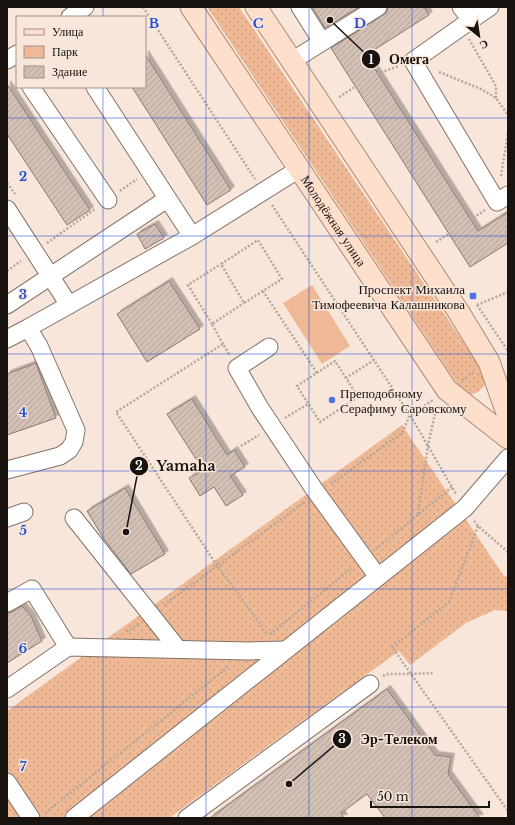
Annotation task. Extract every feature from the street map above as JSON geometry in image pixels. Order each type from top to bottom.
[{"type":"main road","name":"Молодёжная улица","points":[[191,7],[447,390],[508,438]]},
{"type":"main road","points":[[256,7],[458,311],[489,362],[508,416]]},
{"type":"street","points":[[72,16],[85,7]]},
{"type":"street","points":[[300,7],[322,42]]},
{"type":"street","points":[[292,61],[378,7]]},
{"type":"street","points":[[490,7],[465,18],[413,61],[503,199]]},
{"type":"street","points":[[32,88],[108,200]]},
{"type":"street","points":[[96,88],[192,236]]},
{"type":"street","points":[[7,339],[192,236],[299,169]]},
{"type":"street","points":[[7,304],[167,199]]},
{"type":"street","points":[[7,209],[68,305]]},
{"type":"street","points":[[7,470],[60,456],[69,450],[74,442],[76,430],[39,346],[28,328]]},
{"type":"street","points":[[269,347],[237,368],[260,408],[317,494],[378,577]]},
{"type":"street","points":[[74,818],[465,508],[508,458]]},
{"type":"street","points":[[7,518],[24,512]]},
{"type":"street","points":[[74,518],[178,649]]},
{"type":"street","points":[[7,603],[32,589],[68,647]]},
{"type":"street","points":[[7,689],[68,647],[248,651],[285,650]]},
{"type":"street","points":[[188,818],[370,684]]},
{"type":"street","points":[[7,782],[31,818]]},
{"type":"path","points":[[143,7],[410,415],[465,508],[478,526],[508,552]]},
{"type":"path","points":[[465,18],[496,86],[496,98]]},
{"type":"path","points":[[377,74],[413,61],[496,98],[508,115]]},
{"type":"path","points":[[339,97],[356,87]]},
{"type":"path","points":[[503,199],[508,133]]},
{"type":"path","points":[[7,271],[149,170]]},
{"type":"path","points":[[436,242],[449,234]]},
{"type":"path","points":[[212,324],[282,279],[258,240],[188,285],[237,368]]},
{"type":"path","points":[[221,264],[244,303]]},
{"type":"path","points":[[263,291],[317,373]]},
{"type":"path","points":[[477,305],[508,292]]},
{"type":"path","points":[[223,344],[116,412],[217,566],[268,635]]},
{"type":"path","points":[[346,378],[374,360]]},
{"type":"path","points":[[335,362],[346,378],[358,397],[320,422],[297,386],[335,362]]},
{"type":"path","points":[[418,515],[428,445],[438,402]]},
{"type":"path","points":[[104,648],[402,433],[410,415]]},
{"type":"path","points":[[478,526],[449,602],[392,647],[508,811]]},
{"type":"path","points":[[370,684],[388,674],[434,673]]},
{"type":"green space","points":[[207,7],[239,7],[488,379],[479,391],[473,394],[464,394]]},
{"type":"green space","points":[[312,285],[350,346],[322,364],[283,303]]},
{"type":"green space","points":[[402,425],[504,576],[508,577],[508,611],[495,610],[466,623],[410,665],[399,651],[169,818],[7,818],[7,711]]},
{"type":"building","points":[[312,7],[359,7],[325,28]]},
{"type":"building","points":[[388,7],[424,7],[429,15],[366,55],[478,231],[508,212],[508,243],[470,267],[331,48],[383,15],[387,12]]},
{"type":"building","points":[[146,56],[231,190],[207,205],[133,88],[146,88]]},
{"type":"building","points":[[7,84],[90,210],[67,225],[7,134]]},
{"type":"building","points":[[155,224],[164,238],[145,249],[137,234]]},
{"type":"building","points":[[169,281],[200,329],[147,362],[117,314]]},
{"type":"building","points":[[36,363],[56,418],[7,435],[7,374]]},
{"type":"building","points":[[192,399],[227,455],[234,450],[245,467],[230,476],[243,495],[226,506],[214,487],[200,496],[189,478],[203,470],[167,414]]},
{"type":"building","points":[[125,488],[165,554],[131,574],[104,539],[87,511]]},
{"type":"building","points":[[22,606],[31,616],[42,641],[7,663],[7,613],[12,612]]},
{"type":"building","points":[[387,689],[435,755],[451,757],[448,774],[480,818],[385,818],[367,794],[341,813],[344,818],[210,818]]},
{"type":"place","name":"Омега","points":[[330,20]]},
{"type":"place","name":"Проспект Михаила Тимофеевича Калашникова","points":[[473,296]]},
{"type":"place","name":"Преподобному Серафиму Саровскому","points":[[332,400]]},
{"type":"place","name":"Yamaha","points":[[126,532]]},
{"type":"place","name":"Эр-Телеком","points":[[289,784]]}]
